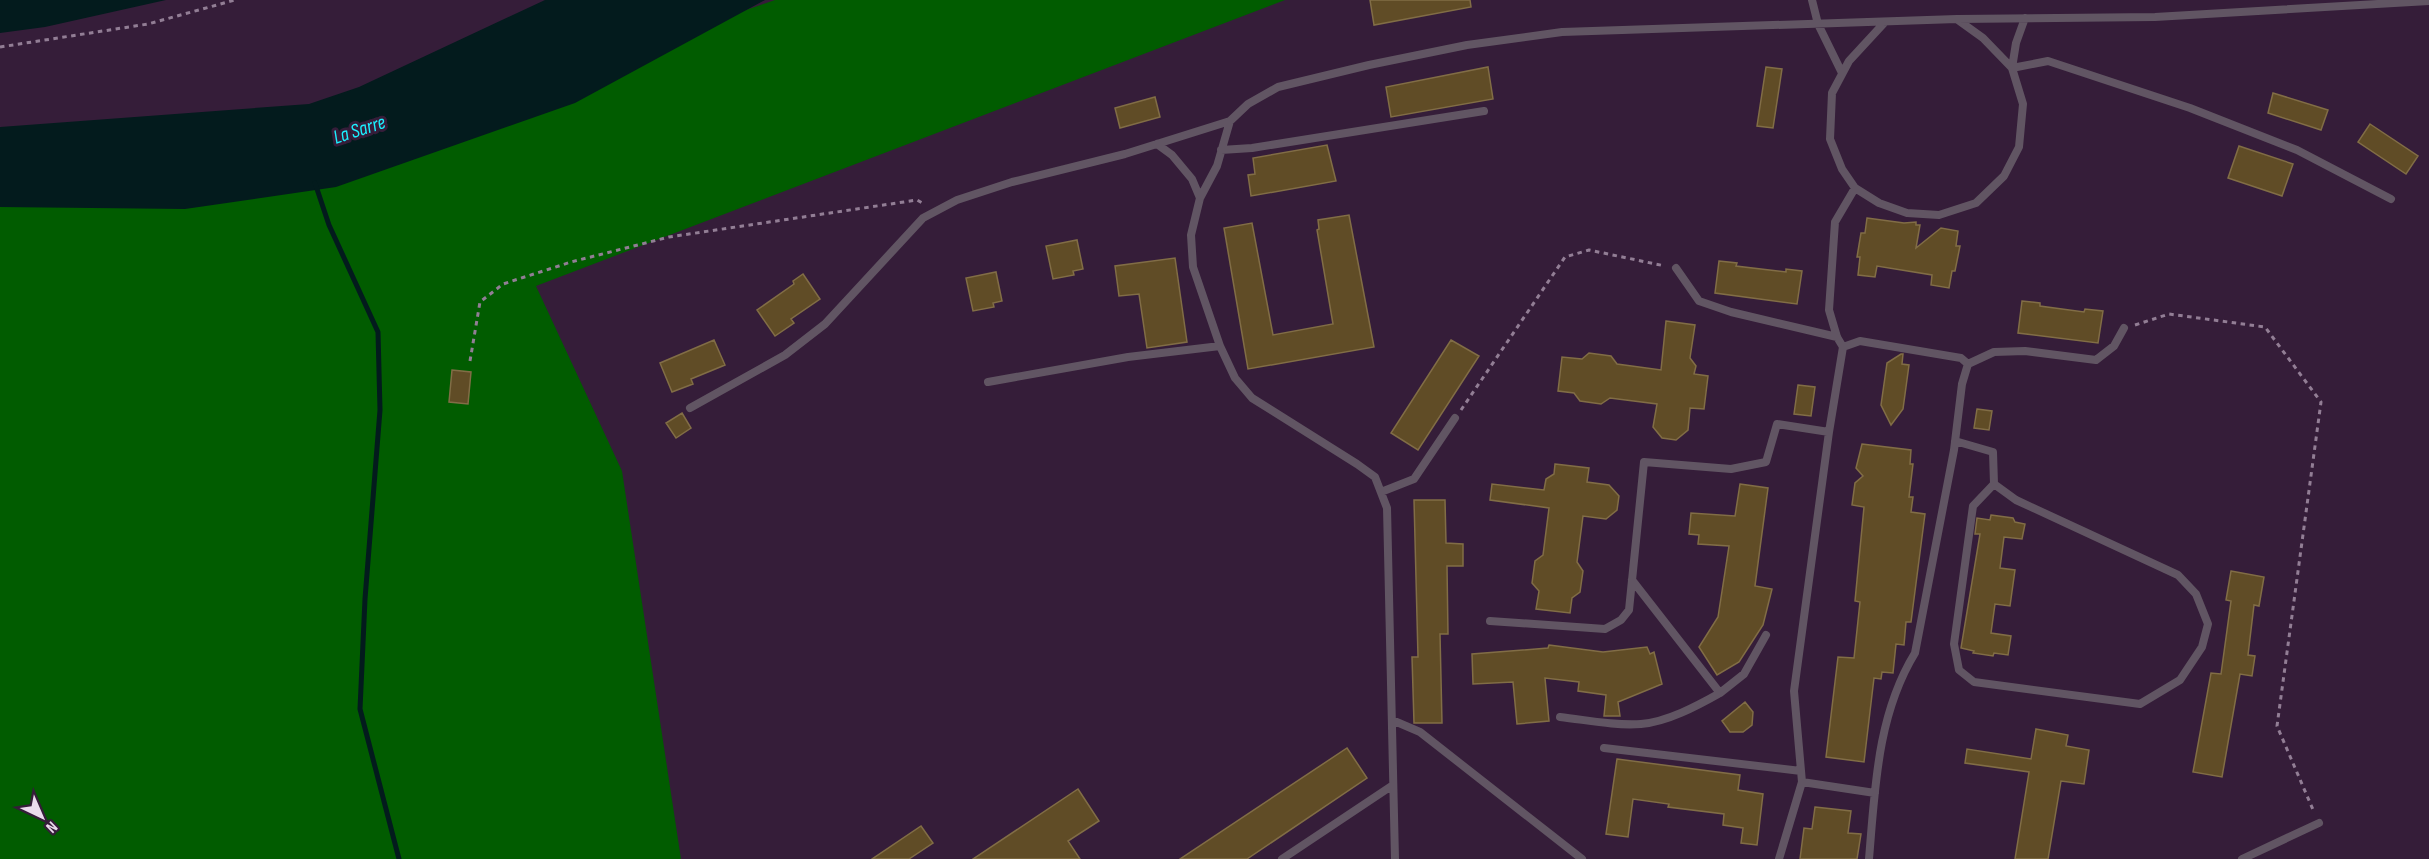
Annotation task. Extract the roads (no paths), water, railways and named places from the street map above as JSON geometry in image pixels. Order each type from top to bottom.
[{"type":"lane","points":[[1812,0],[1818,24],[1842,74]]},
{"type":"lane","points":[[1395,859],[1390,543],[1387,508],[1375,477],[1252,398],[1235,378],[1220,345],[1193,267],[1191,235],[1200,198],[1217,165],[1230,122],[1248,104],[1278,87],[1368,65],[1467,45],[1562,32],[1957,19],[2155,17],[2429,1]]},
{"type":"lane","points":[[1885,21],[1849,61],[1832,93],[1830,139],[1842,169],[1855,188],[1880,203],[1907,213],[1939,215],[1976,203],[2004,176],[2019,147],[2023,104],[2012,68],[2016,44],[2025,18]]},
{"type":"lane","points":[[1957,19],[1983,38],[2012,68]]},
{"type":"lane","points":[[2012,68],[2048,61],[2190,108],[2297,150],[2391,199]]},
{"type":"lane","points":[[1221,150],[1252,148],[1484,111]]},
{"type":"lane","points":[[690,408],[785,355],[825,324],[923,218],[957,200],[1012,182],[1125,154],[1230,122]]},
{"type":"lane","points":[[1157,144],[1172,155],[1192,179],[1200,198]]},
{"type":"lane","points":[[1779,859],[1802,782],[1794,691],[1829,432],[1843,347],[1837,337],[1829,310],[1835,222],[1855,188]]},
{"type":"lane","points":[[1676,268],[1699,301],[1731,312],[1837,337]]},
{"type":"lane","points":[[1869,859],[1875,793],[1891,702],[1902,674],[1915,653],[1955,441],[1962,384],[1968,364],[1995,352],[2025,351],[2096,360],[2114,346],[2124,328]]},
{"type":"lane","points":[[1843,347],[1860,341],[1961,358],[1968,364]]},
{"type":"lane","points":[[988,382],[1128,357],[1220,345]]},
{"type":"lane","points":[[1381,492],[1414,479],[1455,418]]},
{"type":"lane","points":[[1490,621],[1605,629],[1621,621],[1629,610],[1644,462],[1731,469],[1766,462],[1777,424],[1829,432]]},
{"type":"lane","points":[[1955,441],[1993,452],[1994,484],[1973,506],[1954,644],[1959,670],[1974,682],[2140,704],[2180,680],[2202,647],[2208,624],[2196,594],[2178,575],[2016,500],[1994,484]]},
{"type":"lane","points":[[1632,580],[1720,693]]},
{"type":"lane","points":[[1560,717],[1611,724],[1643,724],[1691,709],[1720,693],[1744,674],[1766,636]]},
{"type":"lane","points":[[1392,720],[1420,732],[1581,859]]},
{"type":"lane","points":[[1604,748],[1801,771]]},
{"type":"lane","points":[[1802,782],[1875,793]]},
{"type":"lane","points":[[1282,859],[1393,785]]},
{"type":"lane","points":[[2242,859],[2319,824]]},
{"type":"water","points":[[0,0],[166,0],[45,27],[0,33]]},
{"type":"water","name":"La Sarre","points":[[545,0],[765,0],[575,103],[336,187],[185,209],[0,207],[0,127],[309,104],[359,87]]},
{"type":"waterway","points":[[315,183],[329,225],[378,332],[380,410],[365,599],[360,709],[399,859]]}]
